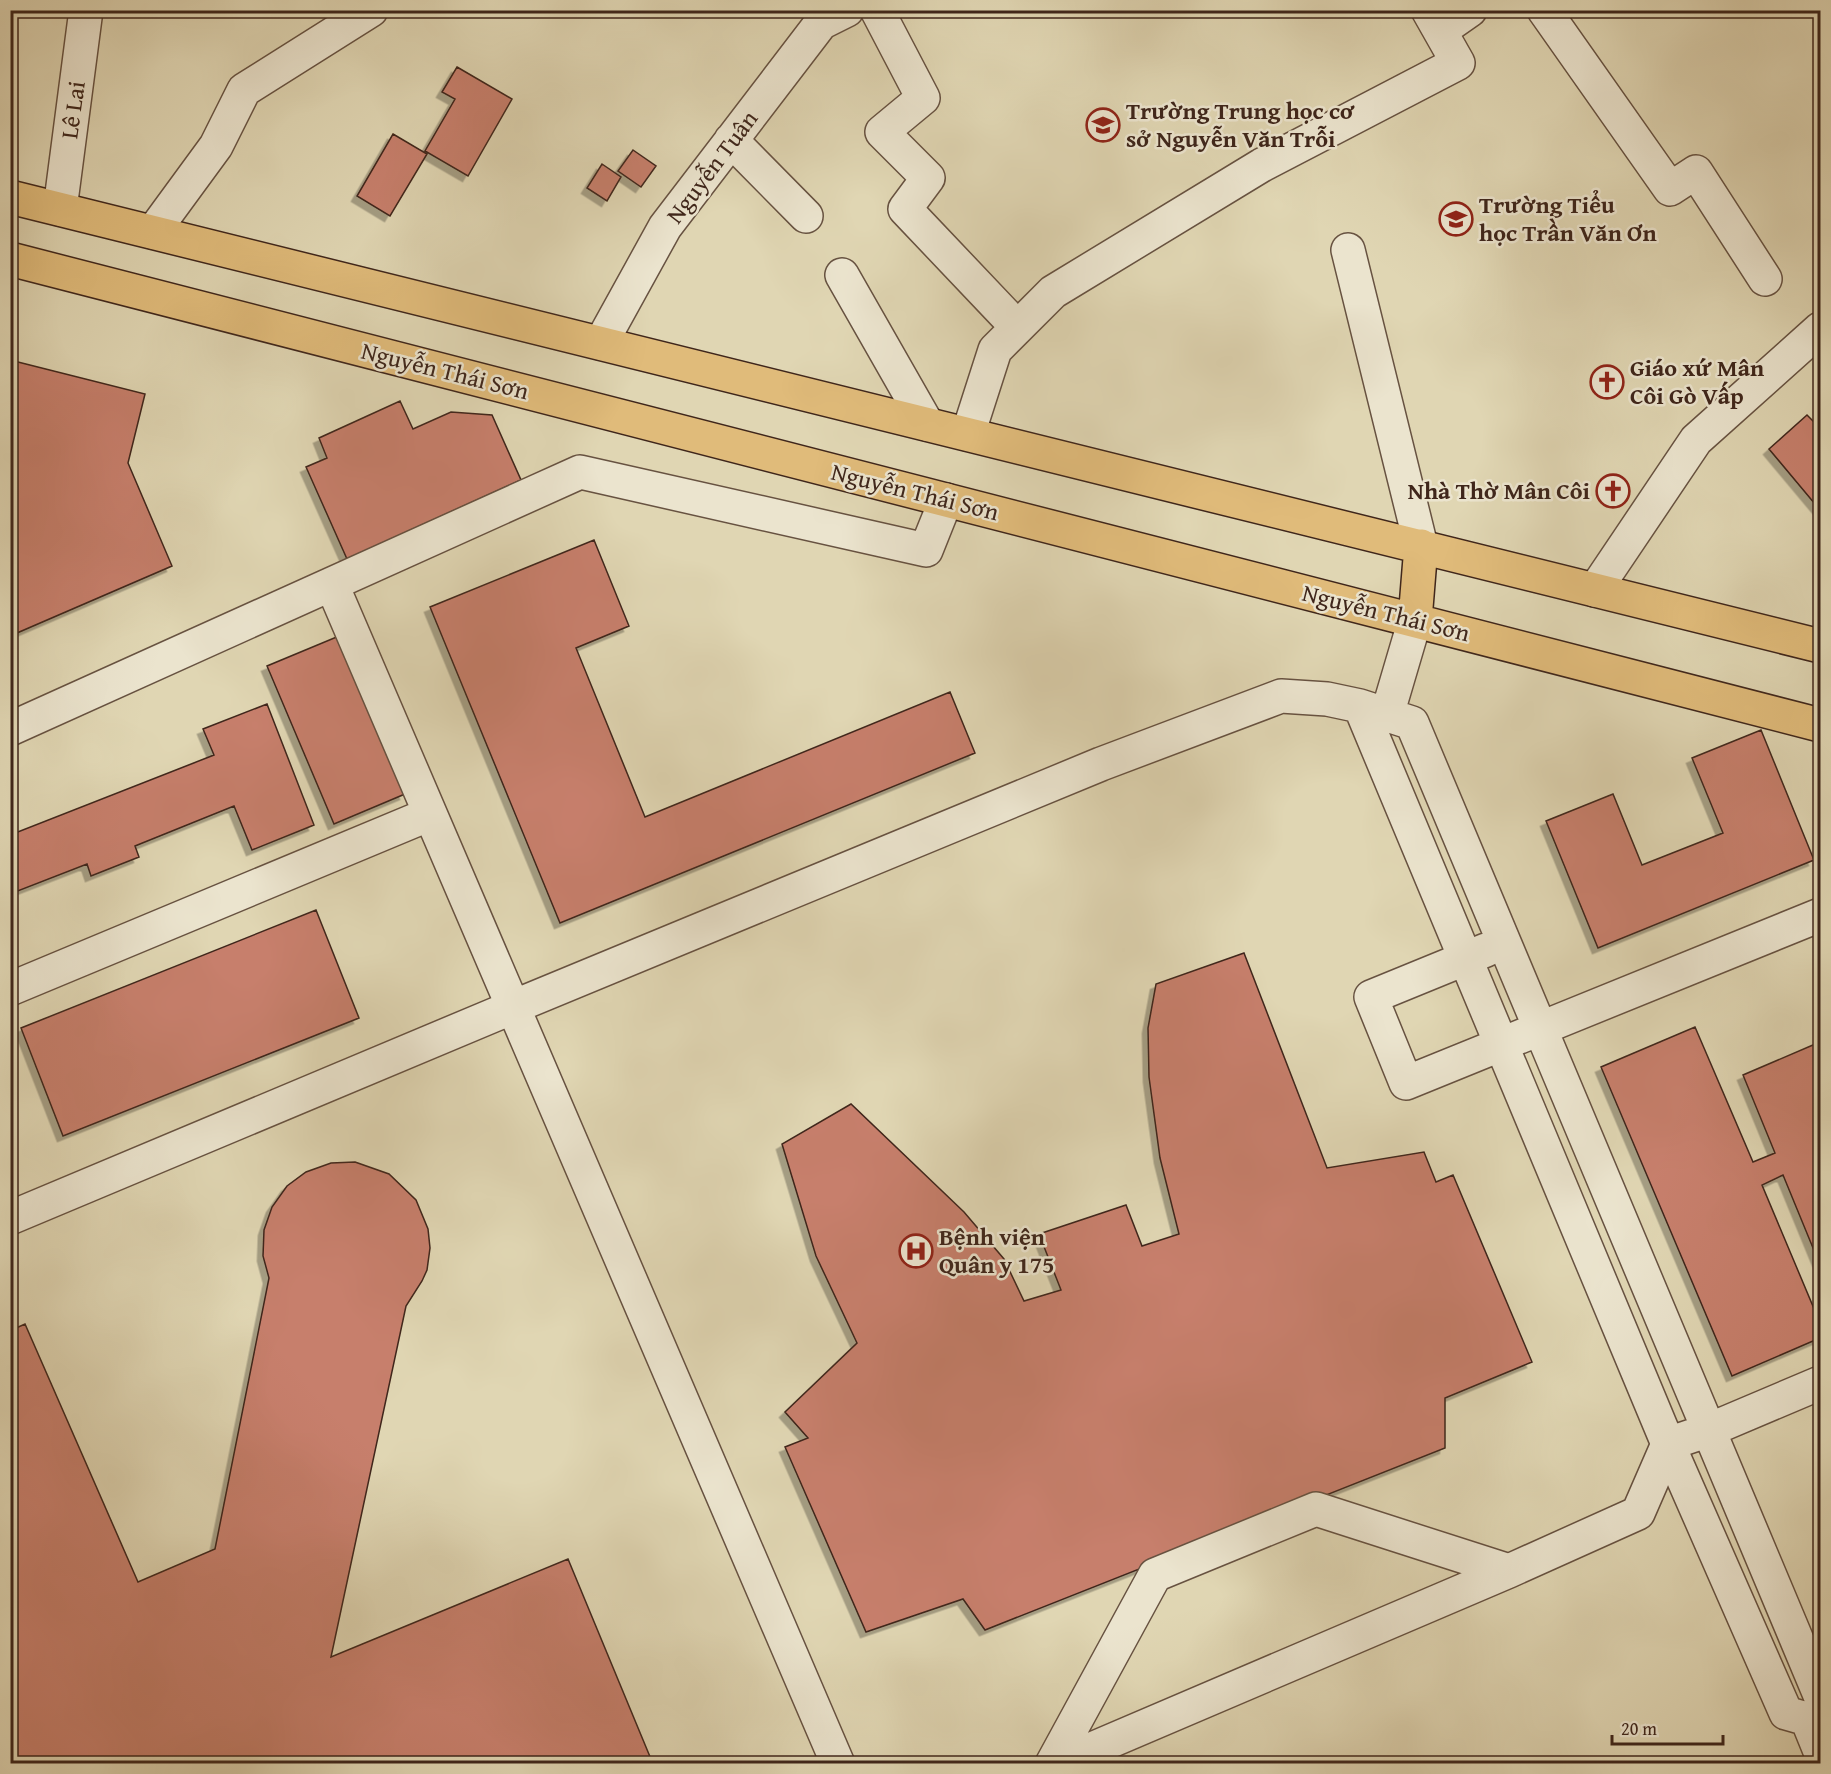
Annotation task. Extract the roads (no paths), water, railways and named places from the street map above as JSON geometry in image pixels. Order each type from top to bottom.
[{"type":"main road","points":[[10,197],[1821,645]]},
{"type":"main road","name":"Nguyễn Thái Sơn","points":[[10,259],[1821,724]]},
{"type":"main road","points":[[1414,620],[1421,546]]},
{"type":"street","name":"Lê Lai","points":[[60,209],[86,10]]},
{"type":"street","points":[[153,232],[216,146],[244,90],[371,10]]},
{"type":"street","name":"Nguyễn Tuân","points":[[601,343],[665,227],[821,23],[847,10]]},
{"type":"street","points":[[877,10],[923,98],[882,132],[928,178],[905,209],[1017,327]]},
{"type":"street","points":[[968,434],[995,350],[1053,292],[1262,165],[1458,63],[1434,21],[1470,10]]},
{"type":"street","points":[[1544,10],[1670,189],[1696,172],[1765,279]]},
{"type":"street","points":[[732,140],[806,216]]},
{"type":"street","points":[[1348,250],[1421,546]]},
{"type":"street","points":[[842,275],[927,424]]},
{"type":"street","points":[[1595,590],[1696,440],[1821,329]]},
{"type":"street","points":[[10,729],[580,472],[926,550],[946,500]]},
{"type":"street","points":[[332,585],[838,1764]]},
{"type":"street","points":[[1414,620],[1373,710],[1466,958],[1668,1444],[1786,1713],[1816,1703]]},
{"type":"street","points":[[10,1218],[1101,764],[1281,696],[1327,699],[1373,710],[1412,723],[1709,1430],[1816,1703],[1821,1751]]},
{"type":"street","points":[[10,989],[430,814]]},
{"type":"street","points":[[1504,944],[1371,997],[1406,1083],[1821,915]]},
{"type":"street","points":[[1054,1764],[1509,1571],[1638,1513],[1668,1444],[1709,1430],[1821,1383]]},
{"type":"street","points":[[1054,1764],[1155,1575],[1316,1509],[1509,1571]]},
{"type":"place","name":"Trường Trung học cơ sở Nguyễn Văn Trỗi","points":[[1103,125]]},
{"type":"place","name":"Trường Tiểu học Trần Văn Ơn","points":[[1456,219]]},
{"type":"place","name":"Giáo xứ Mân Côi Gò Vấp","points":[[1607,382]]},
{"type":"place","name":"Nhà Thờ Mân Côi","points":[[1613,491]]},
{"type":"place","name":"Bệnh viện Quân y 175","points":[[916,1251]]}]
